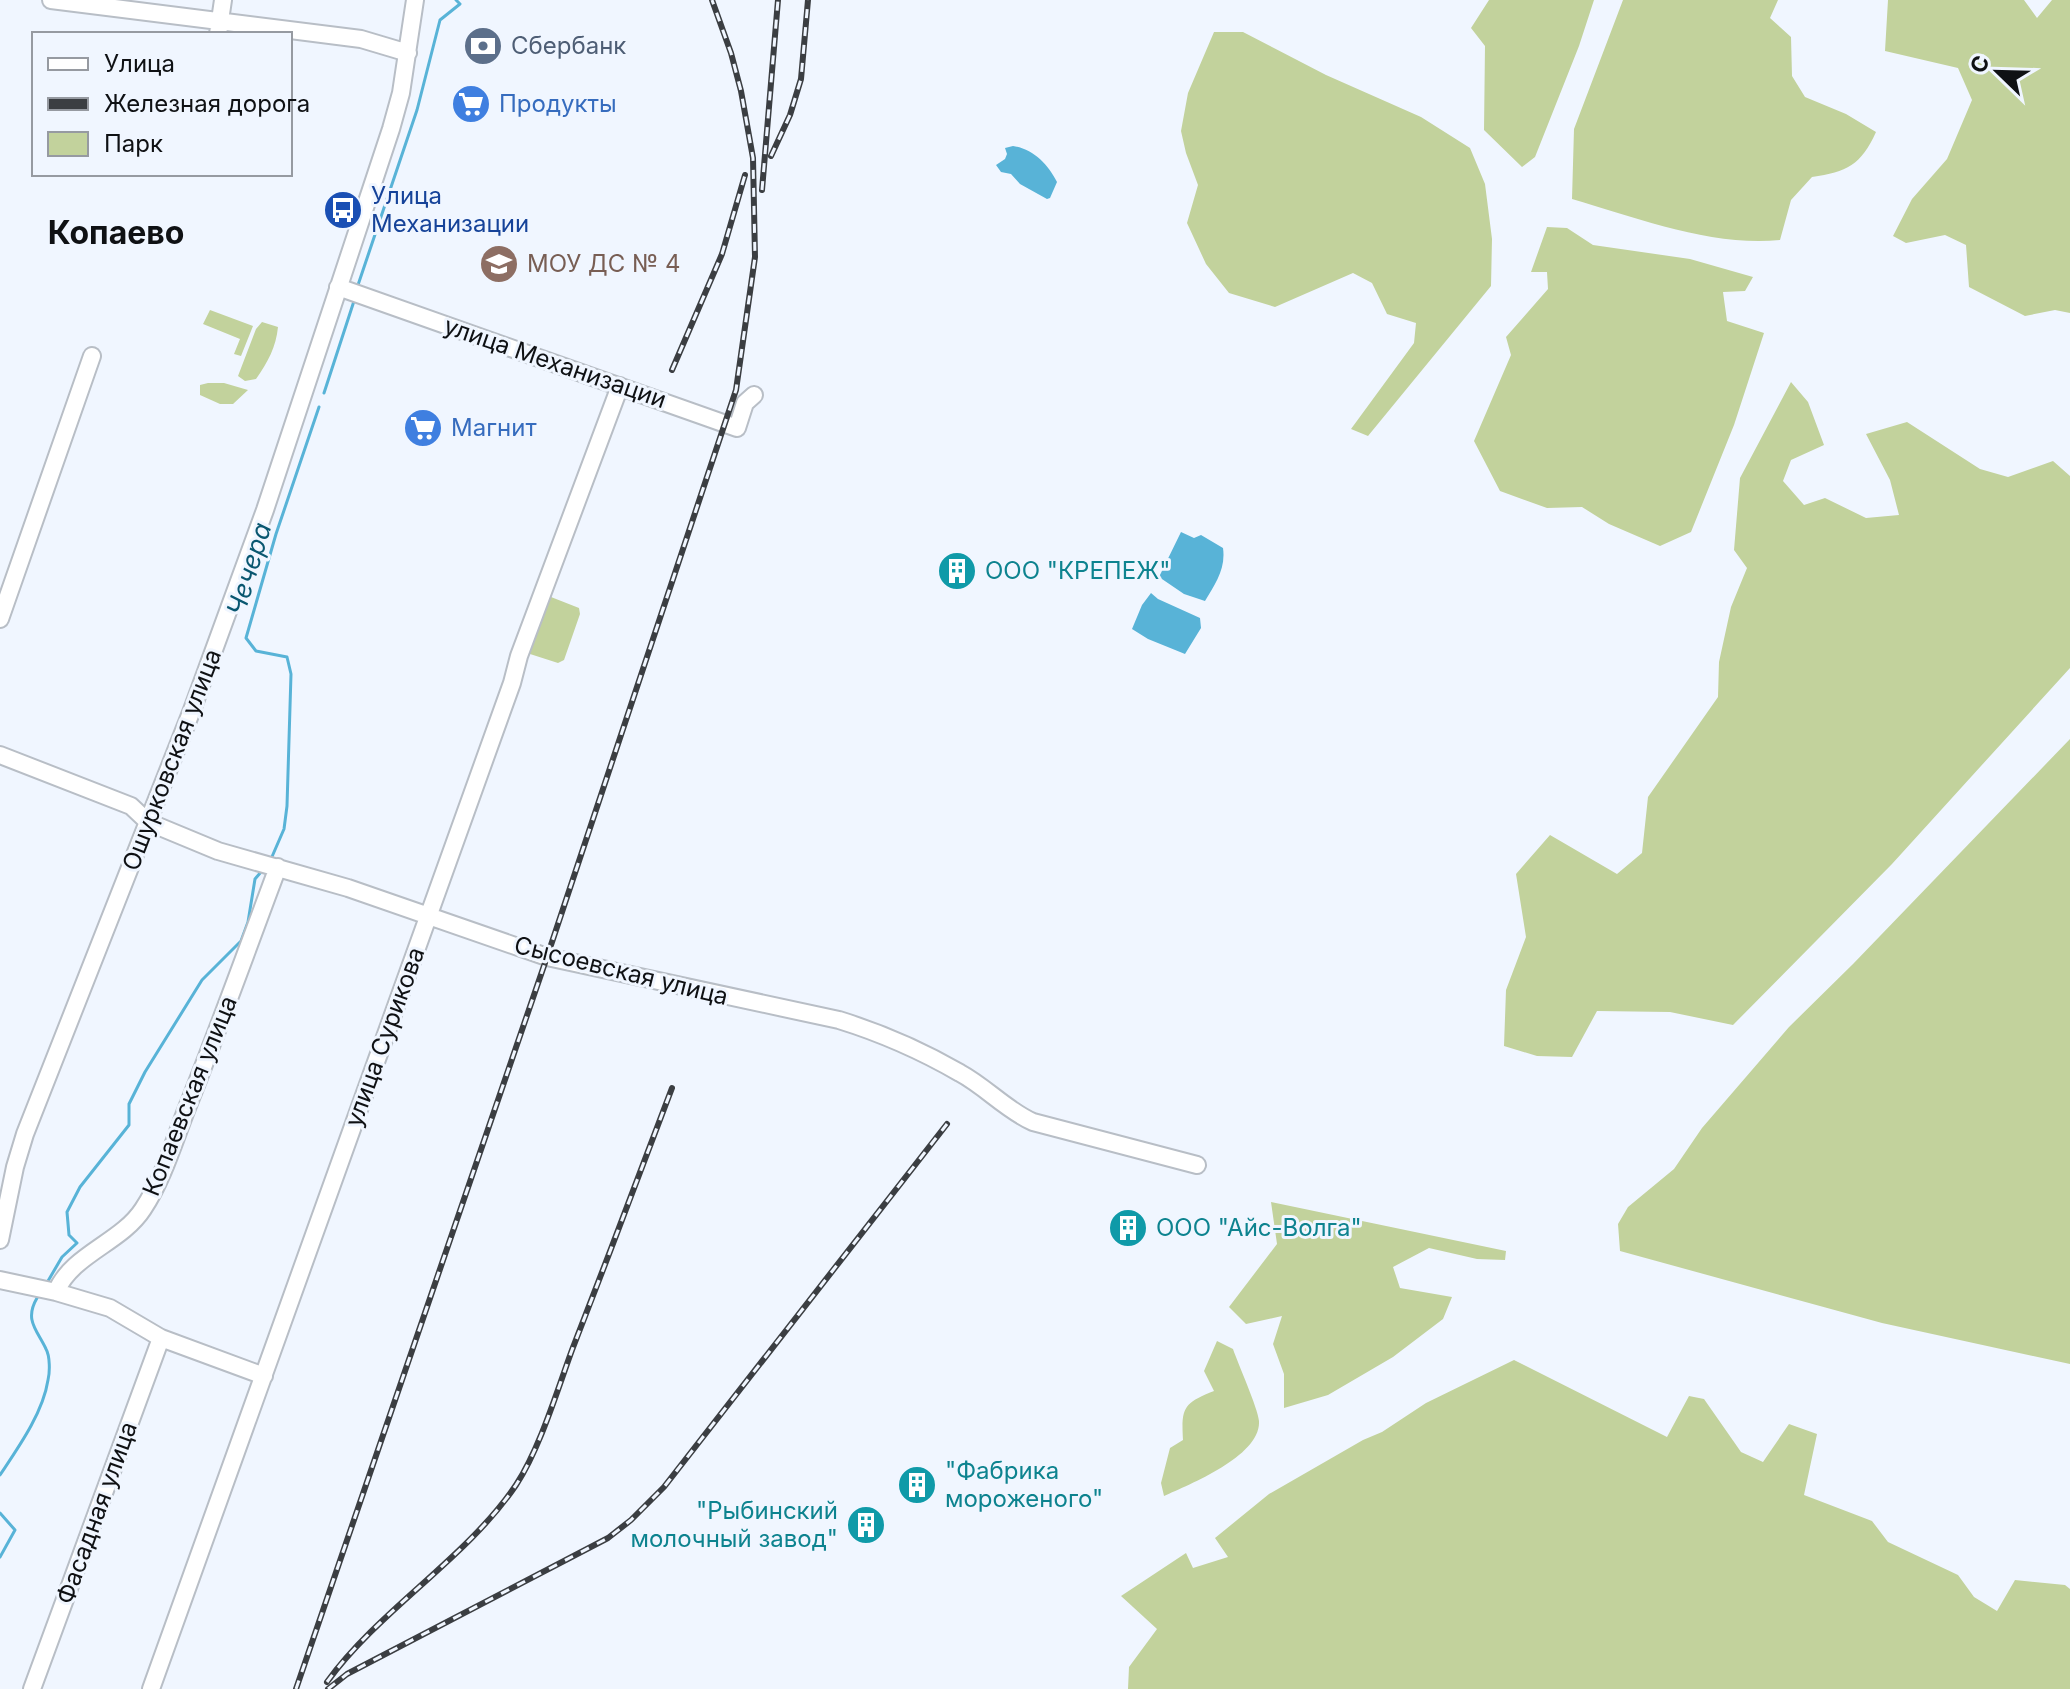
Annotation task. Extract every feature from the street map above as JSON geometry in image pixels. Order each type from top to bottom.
[{"type":"street","points":[[51,0],[219,28],[271,32]]},
{"type":"street","points":[[219,28],[223,0]]},
{"type":"street","name":"Ошурковская улица","points":[[0,1240],[25,1134],[233,602],[391,129],[401,93],[415,0]]},
{"type":"street","points":[[292,34],[361,39],[408,53]]},
{"type":"street","name":"улица Механизации","points":[[338,287],[737,428],[745,403],[754,395]]},
{"type":"street","points":[[0,619],[92,356]]},
{"type":"street","name":"улица Сурикова","points":[[151,1689],[512,683],[519,656],[620,386]]},
{"type":"street","name":"Сысоевская улица","points":[[0,755],[131,806],[148,822],[218,851],[278,867],[575,965],[839,1020],[868,1029],[961,1073],[1016,1114],[1033,1122],[1197,1165]]},
{"type":"street","name":"Копаевская улица","points":[[56,1292],[64,1276],[129,1227],[154,1190],[278,867]]},
{"type":"street","points":[[0,1280],[110,1308],[161,1338],[264,1376]]},
{"type":"street","name":"Фасадная улица","points":[[32,1689],[161,1338]]},
{"type":"green space","points":[[1489,0],[1594,0],[1535,157],[1522,167],[1484,130],[1485,46],[1471,28]]},
{"type":"green space","points":[[1623,0],[1778,0],[1770,18],[1791,37],[1792,76],[1805,97],[1846,114],[1876,132],[1865,152],[1852,165],[1812,177],[1791,200],[1780,240],[1754,241],[1702,235],[1572,199],[1574,129]]},
{"type":"green space","points":[[1888,0],[2024,0],[2037,18],[2052,0],[2070,0],[2070,313],[2055,310],[2025,316],[1969,287],[1966,245],[1945,235],[1906,243],[1893,236],[1912,199],[1947,159],[1972,100],[1958,68],[1885,51]]},
{"type":"green space","points":[[1214,32],[1243,32],[1326,75],[1421,117],[1470,148],[1485,184],[1492,239],[1491,286],[1368,436],[1351,429],[1414,343],[1416,323],[1387,314],[1372,283],[1353,273],[1275,307],[1229,293],[1206,264],[1187,223],[1198,185],[1181,131],[1188,93]]},
{"type":"green space","points":[[1547,227],[1567,228],[1593,245],[1690,259],[1753,277],[1745,291],[1723,292],[1727,321],[1764,333],[1734,425],[1691,532],[1660,546],[1609,524],[1582,507],[1547,508],[1500,491],[1474,441],[1511,355],[1506,337],[1548,289],[1547,272],[1531,272]]},
{"type":"green space","points":[[210,310],[253,326],[241,356],[234,354],[240,339],[203,324]]},
{"type":"green space","points":[[262,322],[278,327],[275,341],[256,379],[245,381],[238,376],[256,329]]},
{"type":"green space","points":[[1791,382],[1808,402],[1824,445],[1791,460],[1783,481],[1804,505],[1825,498],[1866,518],[1899,515],[1890,480],[1866,434],[1907,422],[1980,469],[2008,477],[2053,461],[2070,476],[2070,668],[1892,864],[1733,1025],[1670,1012],[1597,1011],[1572,1057],[1537,1056],[1504,1046],[1506,990],[1526,937],[1516,874],[1550,835],[1617,874],[1642,853],[1648,797],[1718,697],[1719,662],[1731,607],[1747,568],[1734,550],[1740,478]]},
{"type":"green space","points":[[224,383],[248,390],[233,404],[220,404],[200,395],[200,385]]},
{"type":"green space","points":[[551,597],[579,608],[580,614],[564,660],[558,663],[530,654],[527,648],[545,601]]},
{"type":"green space","points":[[2070,739],[2070,1364],[1882,1323],[1620,1251],[1618,1224],[1628,1207],[1674,1169],[1702,1128],[1789,1027]]},
{"type":"green space","points":[[1271,1202],[1506,1251],[1505,1260],[1477,1259],[1429,1248],[1393,1267],[1400,1288],[1452,1297],[1443,1319],[1393,1357],[1328,1395],[1284,1408],[1284,1374],[1273,1344],[1282,1316],[1246,1324],[1229,1307],[1277,1244]]},
{"type":"green space","points":[[1217,1341],[1233,1349],[1258,1415],[1257,1434],[1249,1446],[1222,1467],[1164,1496],[1161,1483],[1170,1448],[1183,1440],[1186,1408],[1196,1399],[1214,1391],[1204,1371]]},
{"type":"green space","points":[[1514,1360],[1667,1437],[1689,1396],[1704,1399],[1741,1452],[1763,1462],[1789,1424],[1817,1434],[1804,1495],[1872,1521],[1888,1542],[1958,1575],[1974,1597],[1997,1611],[2015,1580],[2065,1585],[2070,1589],[2070,1689],[1128,1689],[1129,1667],[1157,1629],[1121,1596],[1186,1553],[1193,1568],[1228,1557],[1215,1538],[1269,1494],[1382,1432],[1426,1403]]},
{"type":"water","points":[[1013,146],[1033,154],[1049,169],[1057,182],[1050,198],[1020,184],[996,165],[1005,159],[1005,148]]},
{"type":"water","points":[[1181,532],[1194,538],[1201,535],[1223,548],[1221,570],[1205,601],[1184,594],[1159,577]]},
{"type":"water","points":[[1151,593],[1200,618],[1201,628],[1185,654],[1132,629]]},
{"type":"waterway","name":"Чечера","points":[[358,285],[417,110],[440,20],[460,4],[456,0]]},
{"type":"waterway","name":"Чечера","points":[[324,393],[354,301]]},
{"type":"waterway","name":"Чечера","points":[[271,859],[284,829],[287,806],[291,674],[287,657],[256,651],[246,638],[276,534],[319,407]]},
{"type":"waterway","name":"Чечера","points":[[48,1281],[62,1257],[77,1243],[69,1235],[67,1212],[80,1187],[129,1125],[129,1104],[145,1072],[202,980],[241,941],[248,922],[255,879],[261,872]]},
{"type":"waterway","name":"Чечера","points":[[0,1475],[35,1417],[48,1380],[47,1352],[32,1319],[37,1298]]},
{"type":"waterway","name":"Чечера","points":[[0,1513],[15,1530],[0,1557]]},
{"type":"railway","points":[[296,1689],[547,957],[736,390],[755,257],[753,158],[741,91],[712,0]]},
{"type":"railway","points":[[762,190],[778,0]]},
{"type":"railway","points":[[771,156],[790,115],[801,79],[808,0]]},
{"type":"railway","points":[[672,370],[722,254],[745,175]]},
{"type":"railway","points":[[327,1682],[372,1631],[473,1537],[496,1512],[525,1470],[672,1088]]},
{"type":"railway","points":[[328,1689],[347,1674],[608,1538],[631,1520],[664,1487],[947,1124]]},
{"type":"place","name":"Сбербанк","points":[[483,46]]},
{"type":"place","name":"Продукты","points":[[471,104]]},
{"type":"place","name":"Улица Механизации","points":[[343,210]]},
{"type":"place","name":"МОУ ДС № 4","points":[[499,264]]},
{"type":"place","name":"Магнит","points":[[423,428]]},
{"type":"place","name":"ООО \"КРЕПЕЖ\"","points":[[957,571]]},
{"type":"place","name":"ООО \"Айс-Волга\"","points":[[1128,1228]]},
{"type":"place","name":"\"Фабрика мороженого\"","points":[[917,1485]]},
{"type":"place","name":"\"Рыбинский молочный завод\"","points":[[866,1525]]},
{"type":"district","name":"Копаево","points":[[116,233]]}]
